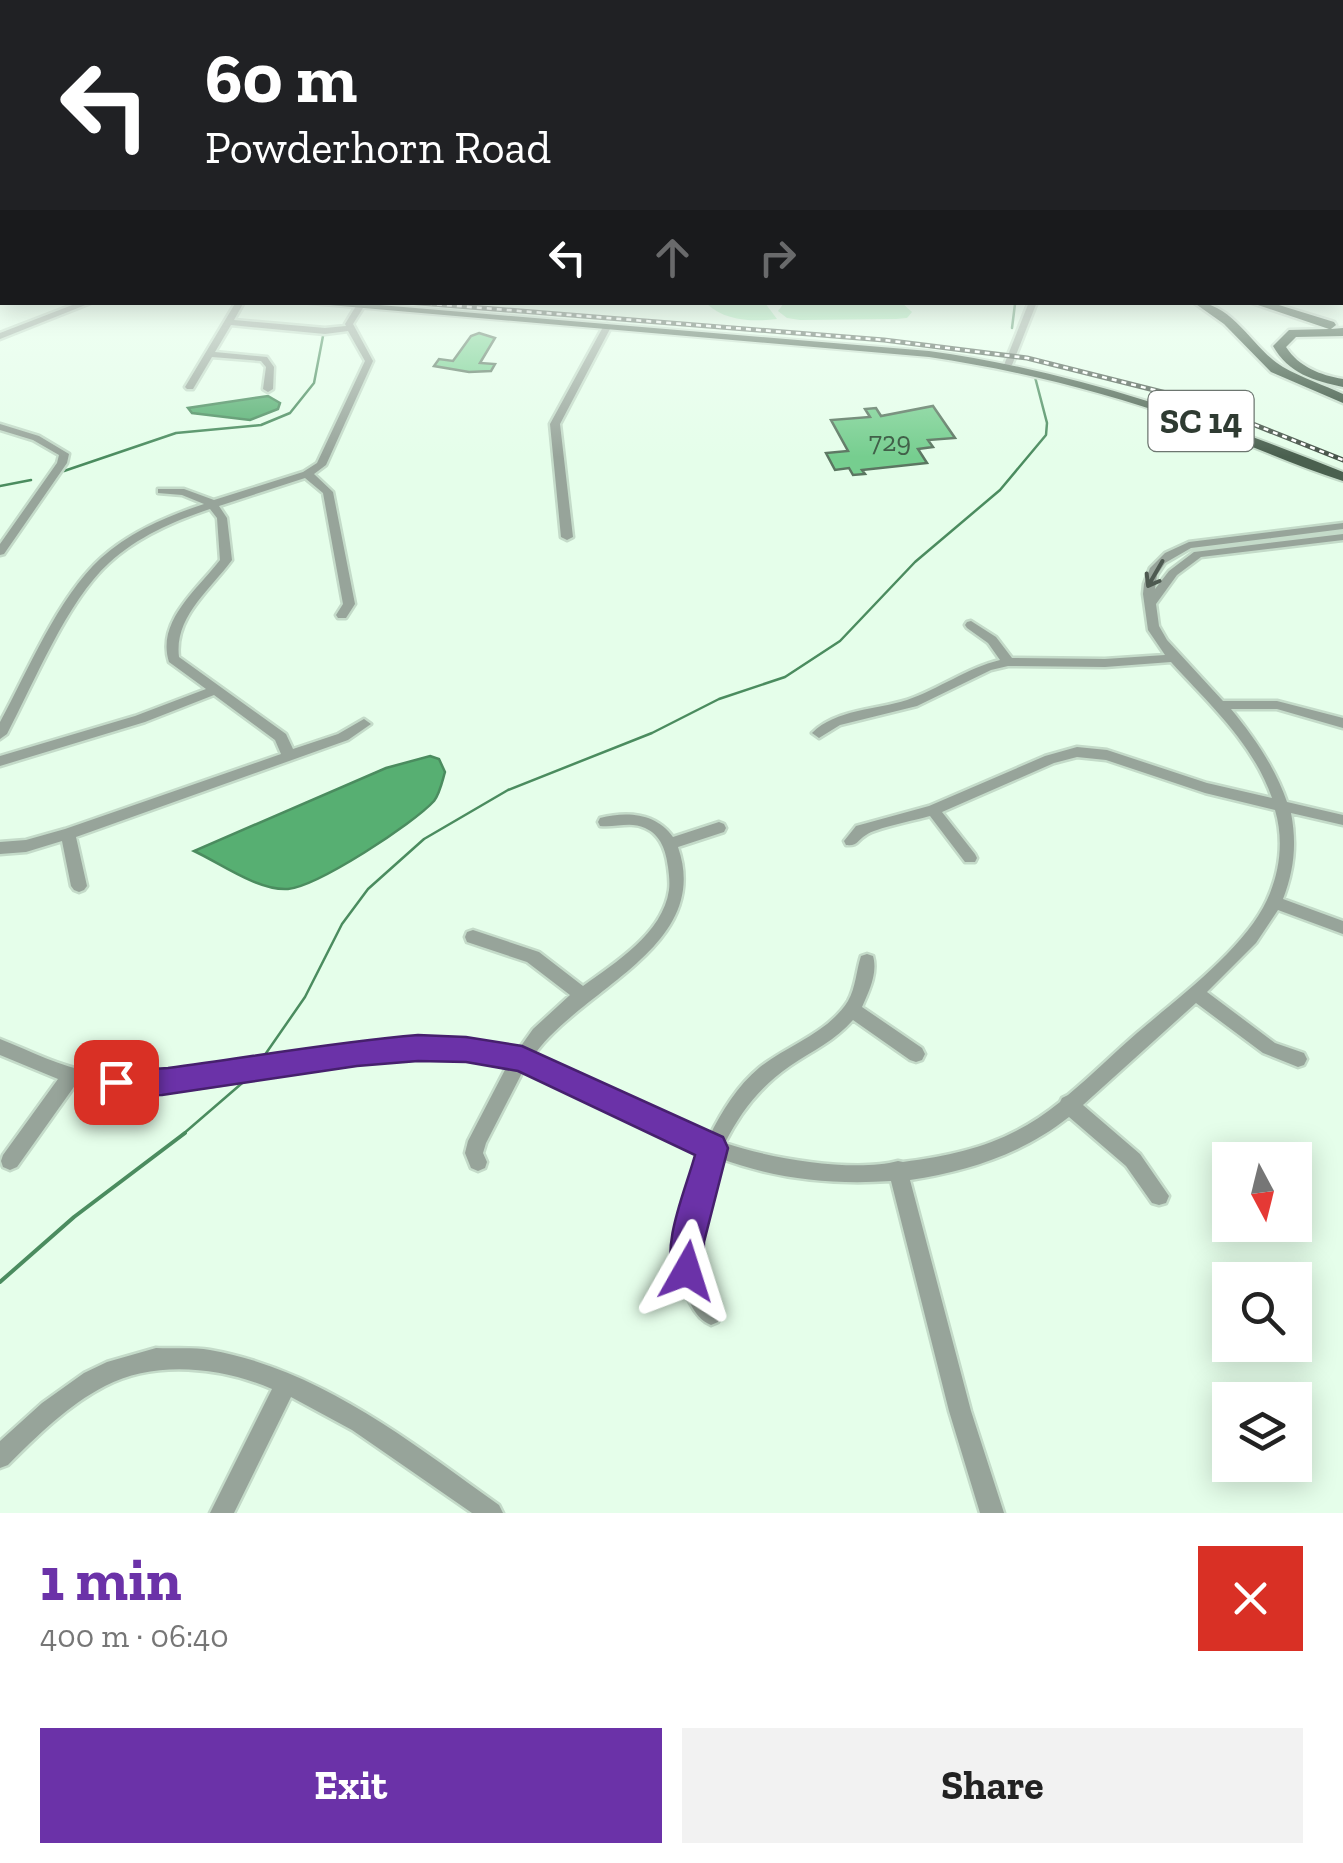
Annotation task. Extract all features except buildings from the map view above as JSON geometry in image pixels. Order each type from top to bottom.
[{"type":"highway","points":[[1219,316],[1276,369],[1343,399]]},
{"type":"highway","points":[[1303,316],[1343,327]]},
{"type":"highway","points":[[1314,316],[1343,327]]},
{"type":"highway","points":[[1343,327],[1293,333],[1279,346],[1287,360],[1300,368],[1343,384]]},
{"type":"main road","name":"SC 14","points":[[453,316],[928,354],[1008,365],[1156,404],[1343,477]]},
{"type":"street","points":[[0,336],[53,316]]},
{"type":"street","points":[[190,388],[233,316]]},
{"type":"street","points":[[0,734],[74,602],[103,562],[141,534],[308,474],[327,456],[370,362],[350,328],[350,316]]},
{"type":"street","points":[[1008,365],[1028,316]]},
{"type":"street","points":[[228,322],[325,330],[350,328]]},
{"type":"street","points":[[566,537],[555,424],[607,328]]},
{"type":"street","points":[[210,354],[264,359],[270,367],[268,389]]},
{"type":"street","points":[[0,427],[36,438],[64,454],[50,481],[0,552]]},
{"type":"street","points":[[308,474],[328,492],[348,604],[342,615]]},
{"type":"street","points":[[162,491],[196,495],[214,506],[225,530],[226,560],[184,611],[169,648],[172,660],[281,737],[289,756]]},
{"type":"street","points":[[0,1047],[70,1076],[116,1082],[162,1082],[357,1053],[418,1048],[466,1050],[522,1058],[712,1148],[767,1165],[811,1172],[898,1170],[950,1164],[996,1150],[1038,1129],[1195,993],[1247,942],[1276,903],[1289,851],[1282,805],[1263,761],[1153,628],[1145,592],[1154,568],[1178,549],[1210,540],[1343,526]]},
{"type":"street","points":[[1150,604],[1172,573],[1198,554],[1343,537]]},
{"type":"street","points":[[971,625],[992,640],[1008,662]]},
{"type":"street","points":[[819,732],[841,720],[912,704],[987,666],[1008,662],[1105,664],[1177,658]]},
{"type":"street","points":[[0,762],[154,714],[216,690]]},
{"type":"street","points":[[1220,705],[1270,704],[1343,723]]},
{"type":"street","points":[[0,848],[26,846],[68,834],[344,737],[364,724]]},
{"type":"street","points":[[851,841],[861,830],[933,810],[1060,755],[1087,752],[1119,758],[1205,788],[1343,820]]},
{"type":"street","points":[[933,810],[970,858]]},
{"type":"street","points":[[478,1162],[474,1153],[476,1141],[522,1058],[555,1016],[645,948],[666,920],[677,880],[670,844],[660,830],[641,821],[605,822]]},
{"type":"street","points":[[670,844],[719,828]]},
{"type":"street","points":[[68,834],[79,886]]},
{"type":"street","points":[[1276,903],[1343,928]]},
{"type":"street","points":[[473,938],[534,957],[581,994]]},
{"type":"street","points":[[711,1315],[696,1297],[686,1256],[712,1148],[738,1103],[758,1080],[838,1027],[854,1011],[866,979],[866,961]]},
{"type":"street","points":[[1195,993],[1268,1048],[1298,1059]]},
{"type":"street","points":[[854,1011],[916,1054]]},
{"type":"street","points":[[10,1161],[70,1076]]},
{"type":"street","points":[[1068,1104],[1133,1160],[1159,1196]]},
{"type":"street","points":[[898,1170],[960,1410],[992,1513]]},
{"type":"street","points":[[0,1457],[70,1396],[132,1363],[164,1358],[200,1360],[252,1370],[286,1382],[373,1432],[491,1513]]},
{"type":"street","points":[[222,1513],[286,1382]]},
{"type":"shaded area","points":[[728,316],[774,316],[777,319],[758,320]]},
{"type":"shaded area","points":[[784,316],[909,316],[896,319]]},
{"type":"shaded area","points":[[268,396],[280,403],[278,409],[250,420],[192,413],[188,408]]},
{"type":"shaded area","points":[[430,756],[439,759],[445,772],[434,801],[364,852],[302,885],[288,889],[264,886],[194,851],[386,768]]},
{"type":"waterway","points":[[1012,328],[1014,316]]},
{"type":"waterway","points":[[64,471],[176,433],[261,425],[290,413],[314,383],[323,336]]},
{"type":"waterway","points":[[262,1059],[305,997],[342,924],[368,889],[424,839],[508,790],[652,733],[719,699],[785,677],[840,641],[915,562],[1000,490],[1046,435],[1047,423],[1035,377]]},
{"type":"waterway","points":[[0,486],[31,480]]},
{"type":"waterway","points":[[182,1135],[248,1078]]},
{"type":"waterway","points":[[0,1282],[74,1217],[185,1133]]},
{"type":"railway","points":[[578,316],[884,340],[1027,358],[1190,399],[1343,460]]},
{"type":"route","points":[[116,1082],[162,1082],[357,1053],[418,1048],[522,1058],[712,1148],[688,1242],[687,1271]]}]
